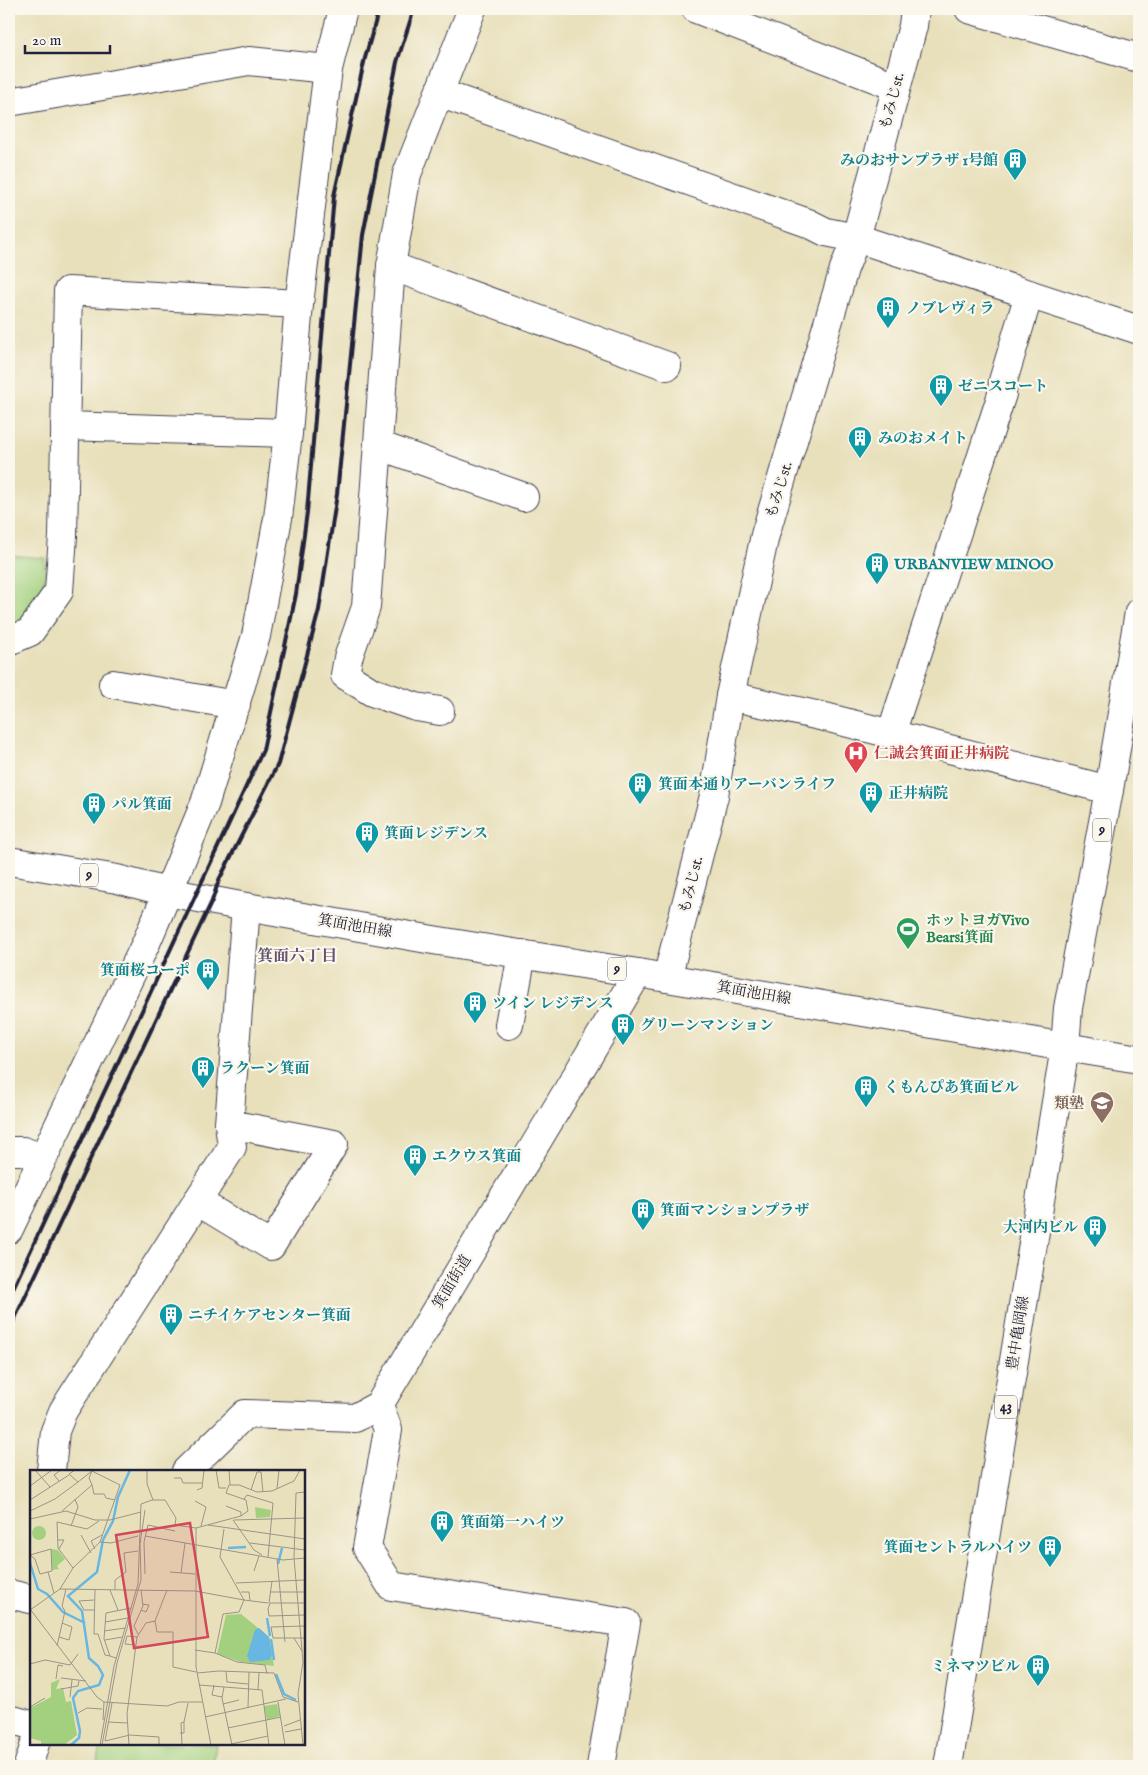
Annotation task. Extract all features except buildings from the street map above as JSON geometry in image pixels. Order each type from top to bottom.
[{"type":"street","points":[[9,1229],[146,943],[168,892],[205,803],[256,636],[278,518],[288,433],[299,304],[328,69],[343,9]]},
{"type":"street","points":[[440,711],[416,707],[372,692],[345,675],[348,658],[366,607],[391,266],[407,174],[472,9]]},
{"type":"street","points":[[696,9],[895,86]]},
{"type":"street","name":"もみじst.","points":[[667,978],[714,796],[730,696],[765,535],[844,269],[856,238],[895,86],[913,26],[915,9]]},
{"type":"street","points":[[969,9],[1139,58]]},
{"type":"street","points":[[9,102],[249,62],[328,69]]},
{"type":"street","points":[[439,94],[808,223],[826,232],[856,238],[1139,330]]},
{"type":"street","points":[[391,266],[667,366]]},
{"type":"street","points":[[9,640],[30,632],[59,591],[63,536],[68,291],[299,304]]},
{"type":"street","points":[[891,734],[1002,394],[1002,381],[1029,294]]},
{"type":"street","points":[[65,426],[288,433]]},
{"type":"street","points":[[378,445],[524,497]]},
{"type":"street","name":"9","points":[[1066,1047],[1068,1008],[1109,790],[1139,612]]},
{"type":"street","points":[[112,684],[236,705]]},
{"type":"street","points":[[730,696],[891,734],[1109,790]]},
{"type":"street","name":"箕面池田線","points":[[9,861],[117,880],[246,907],[638,972],[1139,1059]]},
{"type":"street","points":[[51,1470],[55,1431],[63,1411],[232,1147],[229,1124],[246,907]]},
{"type":"street","points":[[509,1025],[522,954]]},
{"type":"street","name":"箕面街道","points":[[379,1405],[638,972]]},
{"type":"street","name":"豊中亀岡線","points":[[948,1766],[1066,1047]]},
{"type":"street","points":[[198,1201],[271,1246],[334,1144],[229,1124]]},
{"type":"street","points":[[9,1151],[23,1151],[42,1158]]},
{"type":"street","points":[[187,1470],[244,1414],[355,1418],[379,1405],[388,1430],[367,1548],[391,1586],[626,1623],[602,1766]]},
{"type":"street","points":[[9,1594],[30,1599]]},
{"type":"street","points":[[9,1719],[30,1724]]},
{"type":"street","points":[[28,1766],[34,1745]]},
{"type":"green space","points":[[9,555],[45,558],[45,587],[29,619],[9,628]]},
{"type":"green space","points":[[101,1745],[216,1745],[213,1766],[97,1766]]},
{"type":"railway","points":[[9,1297],[263,750],[296,594],[307,512],[334,196],[365,58],[379,9]]},
{"type":"railway","points":[[9,1331],[212,901],[219,880],[278,764],[319,610],[337,494],[363,235],[397,62],[414,9]]},
{"type":"place","name":"みのおサンプラザ 1号館","points":[[1015,181]]},
{"type":"place","name":"ノブレヴィラ","points":[[888,329]]},
{"type":"place","name":"ゼニスコート","points":[[941,407]]},
{"type":"place","name":"みのおメイト","points":[[860,459]]},
{"type":"place","name":"URBANVIEW MINOO","points":[[877,585]]},
{"type":"place","name":"仁誠会箕面正井病院","points":[[856,774]]},
{"type":"place","name":"箕面本通りアーバンライフ","points":[[640,805]]},
{"type":"place","name":"正井病院","points":[[871,814]]},
{"type":"place","name":"パル箕面","points":[[94,825]]},
{"type":"place","name":"箕面レジデンス","points":[[367,854]]},
{"type":"place","name":"ホットヨガVivo Bearsi箕面","points":[[908,950]]},
{"type":"place","name":"箕面桜コーポ","points":[[208,991]]},
{"type":"place","name":"ツイン レジデンス","points":[[475,1024]]},
{"type":"place","name":"グリーンマンション","points":[[623,1046]]},
{"type":"place","name":"ラクーン箕面","points":[[203,1089]]},
{"type":"place","name":"くもんぴあ箕面ビル","points":[[866,1108]]},
{"type":"place","name":"類塾","points":[[1102,1124]]},
{"type":"place","name":"エクウス箕面","points":[[415,1177]]},
{"type":"place","name":"箕面マンションプラザ","points":[[643,1231]]},
{"type":"place","name":"大河内ビル","points":[[1095,1248]]},
{"type":"place","name":"ニチイケアセンター箕面","points":[[171,1336]]},
{"type":"place","name":"箕面第一ハイツ","points":[[442,1543]]},
{"type":"place","name":"箕面セントラルハイツ","points":[[1050,1568]]},
{"type":"place","name":"ミネマツビル","points":[[1038,1687]]},
{"type":"district","name":"箕面六丁目","points":[[297,957]]}]
